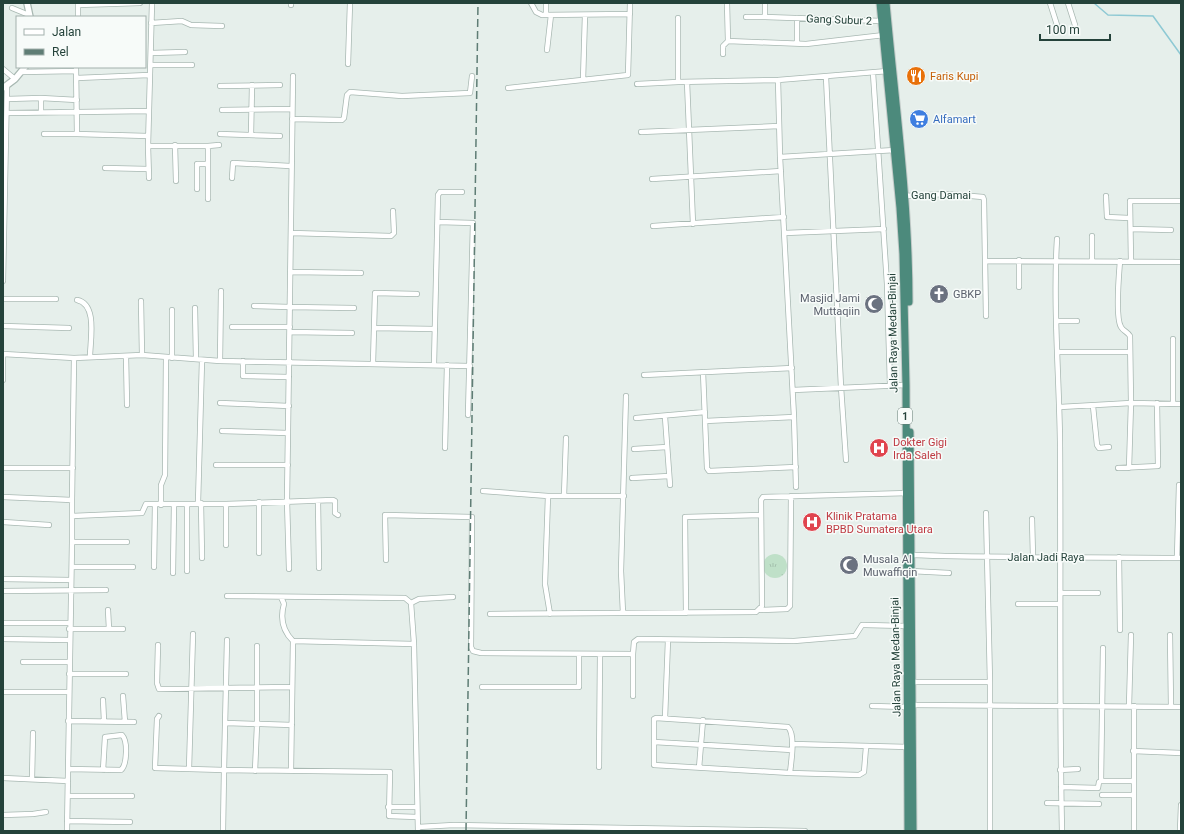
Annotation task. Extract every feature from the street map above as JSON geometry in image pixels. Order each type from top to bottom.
[{"type":"highway","name":"Jalan Raya Medan-Binjai","points":[[880,3],[890,71],[909,256],[906,626],[914,831]]},
{"type":"highway","name":"Jalan Raya Medan-Binjai","points":[[886,3],[895,150],[902,196],[913,682],[909,705]]},
{"type":"highway","name":"Jalan Raya Medan-Binjai","points":[[908,831],[911,747]]},
{"type":"street","points":[[27,3],[29,16]]},
{"type":"street","points":[[78,16],[78,4],[140,3]]},
{"type":"street","points":[[149,178],[149,75],[151,65],[152,3]]},
{"type":"street","points":[[348,64],[350,3]]},
{"type":"street","points":[[531,3],[536,12],[548,14],[630,14]]},
{"type":"street","points":[[546,3],[548,14],[547,50]]},
{"type":"street","points":[[508,88],[628,75],[630,3]]},
{"type":"street","points":[[727,3],[728,41]]},
{"type":"street","points":[[765,3],[765,17]]},
{"type":"street","points":[[1050,3],[1057,25]]},
{"type":"street","points":[[1068,3],[1074,25]]},
{"type":"street","points":[[12,8],[29,16]]},
{"type":"street","points":[[583,80],[585,15]]},
{"type":"street","name":"Gang Subur 2","points":[[746,17],[882,21]]},
{"type":"street","points":[[678,18],[678,82]]},
{"type":"street","points":[[797,18],[797,43]]},
{"type":"street","points":[[151,23],[182,21],[194,26],[222,26]]},
{"type":"street","points":[[723,54],[724,44],[728,41],[797,43],[829,42],[884,35]]},
{"type":"street","points":[[151,53],[186,52]]},
{"type":"street","points":[[151,65],[192,65]]},
{"type":"street","points":[[3,69],[15,79]]},
{"type":"street","points":[[3,281],[4,151],[7,113],[5,87],[24,70],[76,69],[76,134]]},
{"type":"street","points":[[636,84],[778,80],[890,71]]},
{"type":"street","points":[[873,73],[884,228],[890,385]]},
{"type":"street","points":[[77,78],[149,75]]},
{"type":"street","points":[[289,570],[287,501],[290,307],[292,272],[290,166],[293,76]]},
{"type":"street","points":[[292,119],[342,120],[344,118],[347,95],[350,92],[402,96],[470,93],[472,76]]},
{"type":"street","points":[[826,77],[846,460]]},
{"type":"street","points":[[778,80],[780,157],[792,368],[796,487]]},
{"type":"street","points":[[687,82],[693,224]]},
{"type":"street","points":[[251,135],[252,85]]},
{"type":"street","points":[[220,86],[280,85]]},
{"type":"street","points":[[7,99],[41,98],[77,100]]},
{"type":"street","points":[[41,98],[41,112]]},
{"type":"street","points":[[222,110],[292,109]]},
{"type":"street","points":[[7,113],[149,111]]},
{"type":"street","points":[[641,132],[779,126]]},
{"type":"street","points":[[44,134],[148,136]]},
{"type":"street","points":[[220,134],[280,136]]},
{"type":"street","points":[[175,145],[176,181]]},
{"type":"street","points":[[148,146],[219,145]]},
{"type":"street","points":[[208,146],[208,199]]},
{"type":"street","points":[[780,157],[895,150]]},
{"type":"street","points":[[232,178],[233,163],[290,166]]},
{"type":"street","points":[[197,189],[197,164],[208,164]]},
{"type":"street","points":[[105,168],[148,169]]},
{"type":"street","points":[[652,179],[781,171]]},
{"type":"street","points":[[434,364],[439,193],[462,192]]},
{"type":"street","name":"Gang Damai","points":[[902,196],[948,194],[977,195],[983,198],[986,261]]},
{"type":"street","points":[[1106,196],[1107,217],[1129,218]]},
{"type":"street","points":[[1130,261],[1131,230],[1129,203],[1132,200],[1181,201]]},
{"type":"street","points":[[292,233],[391,236],[394,233],[393,211]]},
{"type":"street","points":[[653,226],[784,217]]},
{"type":"street","points":[[438,222],[473,223],[468,416]]},
{"type":"street","points":[[784,233],[884,228]]},
{"type":"street","points":[[1131,230],[1171,230]]},
{"type":"street","points":[[1092,236],[1092,261]]},
{"type":"street","points":[[1056,239],[1056,321],[1060,407],[1060,770],[1062,831]]},
{"type":"street","points":[[1019,260],[1019,287]]},
{"type":"street","points":[[986,316],[986,261],[1056,260],[1181,262]]},
{"type":"street","points":[[1120,261],[1118,298],[1120,323],[1121,328],[1129,333],[1130,352],[1131,453],[1129,468]]},
{"type":"street","points":[[292,272],[361,273]]},
{"type":"street","points":[[220,361],[221,291]]},
{"type":"street","points":[[374,363],[375,293],[417,294]]},
{"type":"street","points":[[3,299],[56,300]]},
{"type":"street","points":[[77,300],[85,303],[91,313],[90,357]]},
{"type":"street","points":[[141,301],[142,355]]},
{"type":"street","points":[[254,306],[354,308]]},
{"type":"street","points":[[195,308],[196,359]]},
{"type":"street","points":[[172,310],[172,358]]},
{"type":"street","points":[[1056,321],[1078,321]]},
{"type":"street","points":[[3,326],[69,328]]},
{"type":"street","points":[[232,327],[352,333]]},
{"type":"street","points":[[374,328],[435,329]]},
{"type":"street","points":[[1172,338],[1173,404]]},
{"type":"street","points":[[1057,352],[1130,352]]},
{"type":"street","points":[[3,380],[3,356],[74,358],[142,355],[220,361],[434,364],[470,366]]},
{"type":"street","points":[[126,356],[127,405]]},
{"type":"street","points":[[67,831],[74,358]]},
{"type":"street","points":[[161,504],[162,486],[166,475],[166,358]]},
{"type":"street","points":[[202,360],[199,503],[202,558]]},
{"type":"street","points":[[242,361],[243,376],[289,376]]},
{"type":"street","points":[[445,448],[447,365]]},
{"type":"street","points":[[644,375],[792,368]]},
{"type":"street","points":[[703,372],[708,471],[796,467]]},
{"type":"street","points":[[793,390],[906,385]]},
{"type":"street","points":[[623,613],[621,571],[626,396]]},
{"type":"street","points":[[1060,407],[1131,403],[1181,404]]},
{"type":"street","points":[[1118,468],[1158,466],[1157,403]]},
{"type":"street","points":[[220,404],[289,406]]},
{"type":"street","points":[[1093,406],[1096,445],[1100,448],[1109,447]]},
{"type":"street","points":[[636,418],[705,412]]},
{"type":"street","points":[[665,416],[670,485]]},
{"type":"street","points":[[705,421],[794,416]]},
{"type":"street","points":[[222,432],[288,433]]},
{"type":"street","points":[[564,496],[566,438]]},
{"type":"street","points":[[634,449],[667,448]]},
{"type":"street","points":[[216,465],[288,465]]},
{"type":"street","points":[[3,468],[73,468]]},
{"type":"street","points":[[632,478],[669,476]]},
{"type":"street","points":[[1179,485],[1179,558]]},
{"type":"street","points":[[483,491],[548,496],[624,496]]},
{"type":"street","points":[[760,610],[762,606],[761,515],[763,497],[908,493]]},
{"type":"street","points":[[548,496],[545,584],[550,614]]},
{"type":"street","points":[[490,614],[756,612],[760,610],[787,609],[790,606],[791,496]]},
{"type":"street","points":[[3,497],[72,500]]},
{"type":"street","points":[[318,500],[319,568]]},
{"type":"street","points":[[72,516],[142,513],[145,505],[155,504],[226,504],[318,500],[333,500],[335,502],[335,513],[338,515]]},
{"type":"street","points":[[258,502],[259,553]]},
{"type":"street","points":[[154,567],[155,504]]},
{"type":"street","points":[[173,572],[174,504]]},
{"type":"street","points":[[187,504],[187,571]]},
{"type":"street","points":[[226,504],[226,545]]},
{"type":"street","points":[[986,513],[990,682],[990,831]]},
{"type":"street","points":[[386,560],[385,515],[470,516],[472,519],[472,649],[476,652],[493,654],[633,654]]},
{"type":"street","points":[[686,613],[686,517],[761,515]]},
{"type":"street","points":[[1032,519],[1032,557]]},
{"type":"street","points":[[3,522],[49,525]]},
{"type":"street","points":[[72,542],[127,542]]},
{"type":"street","name":"Jalan Jadi Raya","points":[[911,555],[987,558],[1179,558]]},
{"type":"street","points":[[1119,557],[1120,630]]},
{"type":"street","points":[[72,567],[134,567]]},
{"type":"street","points":[[911,571],[949,573]]},
{"type":"street","points":[[3,579],[71,580]]},
{"type":"street","points":[[3,591],[106,590]]},
{"type":"street","points":[[1060,593],[1098,593]]},
{"type":"street","points":[[227,596],[405,598],[411,603],[414,644],[418,829],[454,825],[601,830],[804,831]]},
{"type":"street","points":[[281,597],[284,604]]},
{"type":"street","points":[[290,597],[284,604],[282,613],[286,634],[293,641],[414,644]]},
{"type":"street","points":[[411,603],[419,599],[453,597]]},
{"type":"street","points":[[1018,604],[1060,604]]},
{"type":"street","points":[[108,610],[109,629]]},
{"type":"street","points":[[3,623],[70,623]]},
{"type":"street","points":[[633,696],[634,642],[638,639],[794,641],[856,636],[860,628],[865,624],[906,626]]},
{"type":"street","points":[[69,629],[123,629]]},
{"type":"street","points":[[189,769],[193,634]]},
{"type":"street","points":[[1131,635],[1134,831]]},
{"type":"street","points":[[1170,635],[1171,707]]},
{"type":"street","points":[[3,640],[69,640]]},
{"type":"street","points":[[223,831],[227,688],[226,640]]},
{"type":"street","points":[[665,718],[668,640]]},
{"type":"street","points":[[291,770],[293,641]]},
{"type":"street","points":[[158,645],[157,683],[159,689],[292,687]]},
{"type":"street","points":[[255,771],[257,724],[257,646]]},
{"type":"street","points":[[1061,787],[1098,788],[1099,782],[1101,781],[1103,648]]},
{"type":"street","points":[[482,687],[579,687],[579,654]]},
{"type":"street","points":[[599,766],[600,655]]},
{"type":"street","points":[[23,662],[69,662]]},
{"type":"street","points":[[69,674],[126,674]]},
{"type":"street","points":[[913,682],[990,682]]},
{"type":"street","points":[[3,692],[68,692]]},
{"type":"street","points":[[123,696],[125,722]]},
{"type":"street","points":[[103,700],[104,722]]},
{"type":"street","points":[[872,706],[1181,707]]},
{"type":"street","points":[[159,716],[157,719],[155,768],[255,771],[291,770],[390,772],[388,807],[390,817],[417,817]]},
{"type":"street","points":[[790,773],[792,744],[791,730],[788,727],[703,720],[665,718],[654,719],[654,765],[790,773],[862,774],[866,747]]},
{"type":"street","points":[[699,768],[703,720]]},
{"type":"street","points":[[68,721],[134,722]]},
{"type":"street","points":[[226,723],[292,725]]},
{"type":"street","points":[[32,779],[33,733]]},
{"type":"street","points":[[68,769],[103,770],[121,770],[124,768],[126,739],[122,735],[107,735],[105,737],[103,770]]},
{"type":"street","points":[[654,742],[792,750]]},
{"type":"street","points":[[792,744],[911,747]]},
{"type":"street","points":[[1133,750],[1181,754]]},
{"type":"street","points":[[1060,770],[1078,769]]},
{"type":"street","points":[[3,778],[68,781]]},
{"type":"street","points":[[1101,781],[1134,781]]},
{"type":"street","points":[[1102,795],[1134,795]]},
{"type":"street","points":[[68,796],[132,796]]},
{"type":"street","points":[[1048,803],[1099,804]]},
{"type":"street","points":[[1180,831],[1181,805]]},
{"type":"street","points":[[388,807],[417,807]]},
{"type":"street","points":[[3,815],[46,812]]},
{"type":"street","points":[[67,822],[130,822]]},
{"type":"green space","points":[[775,554],[783,558],[787,566],[783,574],[775,578],[767,574],[763,566],[767,558]]},
{"type":"waterway","points":[[1094,3],[1108,15],[1153,16],[1181,55]]},
{"type":"railway","points":[[466,831],[478,3]]},
{"type":"place","name":"Faris Kupi","points":[[916,76]]},
{"type":"place","name":"Alfamart","points":[[919,119]]},
{"type":"place","name":"GBKP","points":[[939,294]]},
{"type":"place","name":"Masjid Jami Muttaqiin","points":[[874,304]]},
{"type":"place","name":"Dokter Gigi Irda Saleh","points":[[879,448]]},
{"type":"place","name":"Klinik Pratama BPBD Sumatera Utara","points":[[812,522]]},
{"type":"place","name":"Musala Al Muwaffiqin","points":[[849,565]]}]
